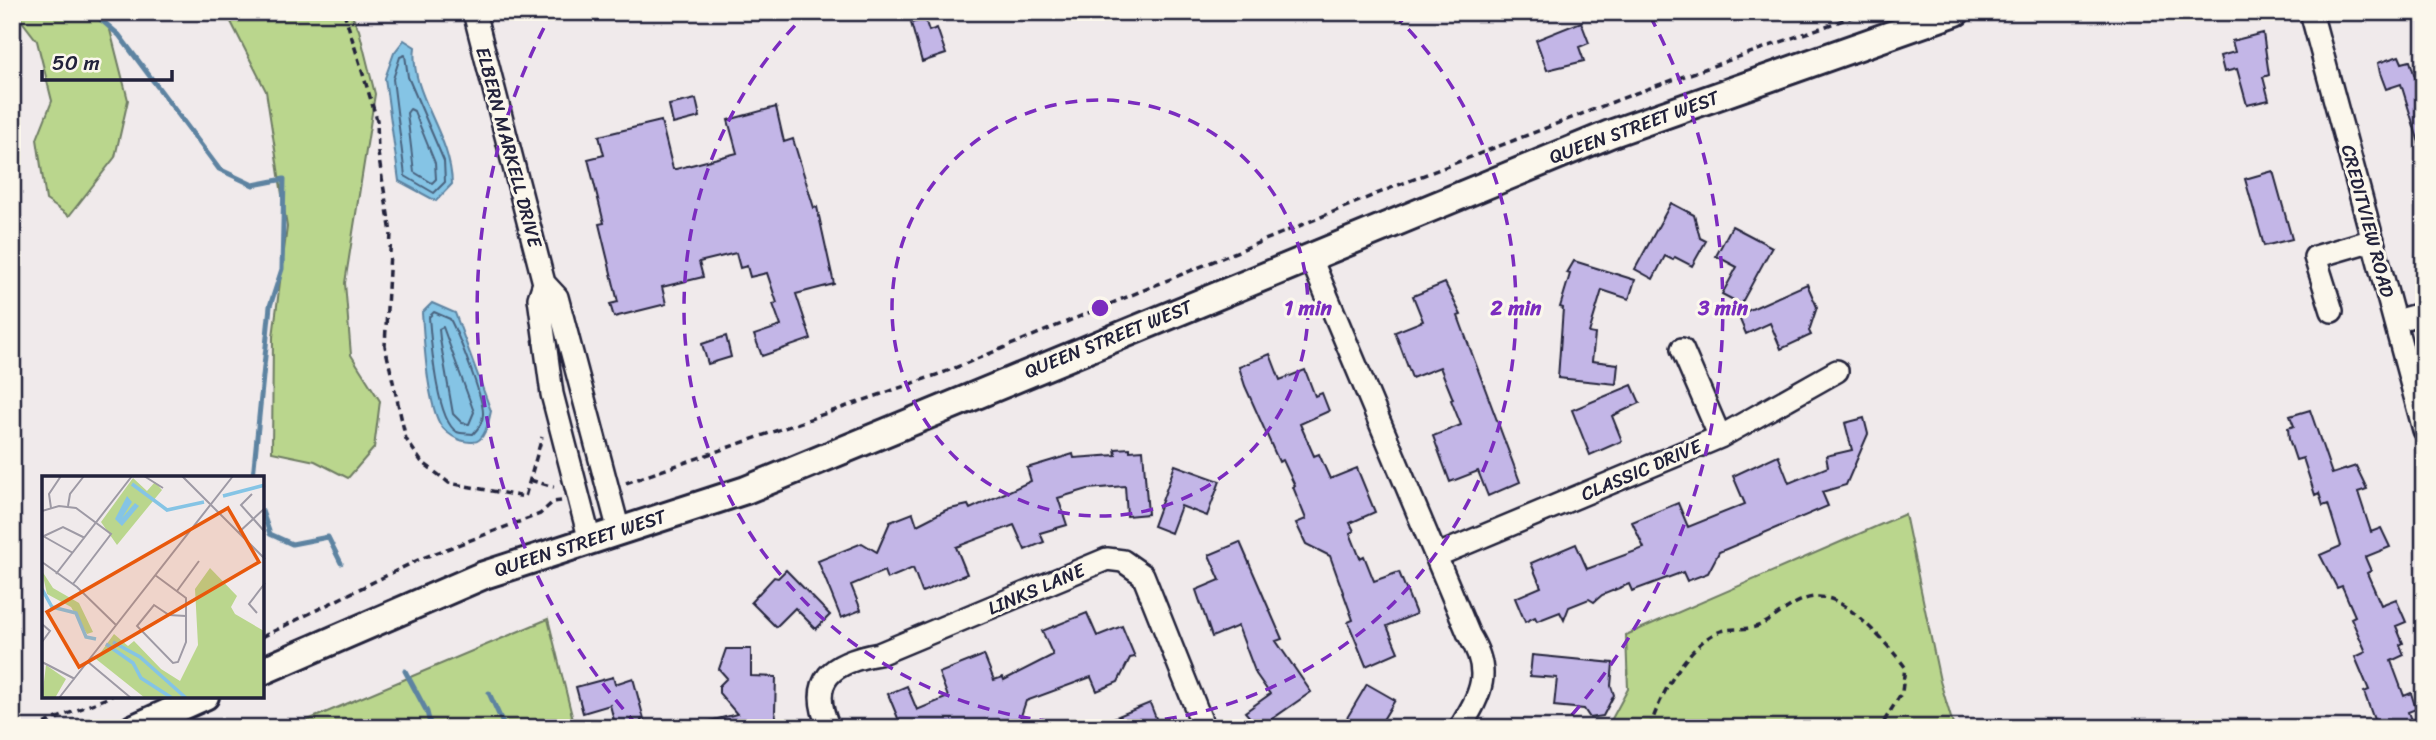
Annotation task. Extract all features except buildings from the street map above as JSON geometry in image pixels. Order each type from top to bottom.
[{"type":"main road","name":"QUEEN STREET WEST","points":[[264,670],[448,589],[746,490],[1610,134],[1956,12]]},
{"type":"main road","points":[[134,728],[201,698]]},
{"type":"street","name":"ELBERN MARKELL DRIVE","points":[[474,12],[544,283],[557,297],[619,531]]},
{"type":"street","name":"CREDITVIEW ROAD","points":[[2311,12],[2424,430]]},
{"type":"street","points":[[2332,311],[2315,257],[2373,240]]},
{"type":"street","points":[[1310,256],[1438,555],[1469,635],[1481,654],[1483,677],[1473,708],[1460,728]]},
{"type":"street","name":"ELBERN MARKELL DRIVE","points":[[544,283],[539,298],[552,394],[590,541]]},
{"type":"street","points":[[2395,321],[2424,313]]},
{"type":"street","points":[[1682,349],[1720,438]]},
{"type":"street","name":"CLASSIC DRIVE","points":[[1438,555],[1720,438],[1837,371]]},
{"type":"street","name":"LINKS LANE","points":[[830,728],[820,707],[821,687],[833,671],[852,659],[879,654],[1107,559],[1123,561],[1143,575],[1204,728]]},
{"type":"path","points":[[344,12],[377,120],[378,153],[391,233],[385,346],[406,439],[421,461],[449,483],[525,497],[543,436]]},
{"type":"path","points":[[634,481],[945,372],[1396,186],[1636,93],[1866,12]]},
{"type":"path","points":[[530,480],[554,487]]},
{"type":"path","points":[[264,636],[432,554],[540,514],[552,502],[558,502]]},
{"type":"path","points":[[1650,728],[1679,669],[1711,636],[1718,632],[1759,626],[1792,604],[1819,598],[1832,599],[1863,622],[1888,644],[1905,667],[1902,692],[1880,728]]},
{"type":"path","points":[[33,728],[107,698]]},
{"type":"green space","points":[[15,12],[99,12],[110,30],[128,100],[115,157],[69,216],[46,200],[37,139],[52,101],[37,41]]},
{"type":"green space","points":[[226,12],[350,12],[359,30],[375,94],[345,283],[351,355],[380,401],[374,448],[348,478],[315,461],[272,452],[273,337],[287,227],[266,91]]},
{"type":"green space","points":[[1905,514],[1940,681],[1954,728],[1607,728],[1628,689],[1626,635]]},
{"type":"green space","points":[[548,619],[575,728],[289,728]]},
{"type":"water","points":[[404,40],[415,47],[418,81],[450,165],[452,184],[436,201],[399,181],[385,78],[394,53]]},
{"type":"water","points":[[432,303],[455,313],[491,411],[486,430],[477,441],[463,441],[452,436],[440,425],[434,409],[422,313]]},
{"type":"waterway","points":[[92,12],[119,35],[219,169],[253,185],[284,179],[282,269],[270,306],[253,476]]},
{"type":"waterway","points":[[264,517],[270,534],[292,544],[328,537],[341,563]]},
{"type":"waterway","points":[[405,671],[427,712],[431,728]]},
{"type":"waterway","points":[[489,693],[505,728]]}]
